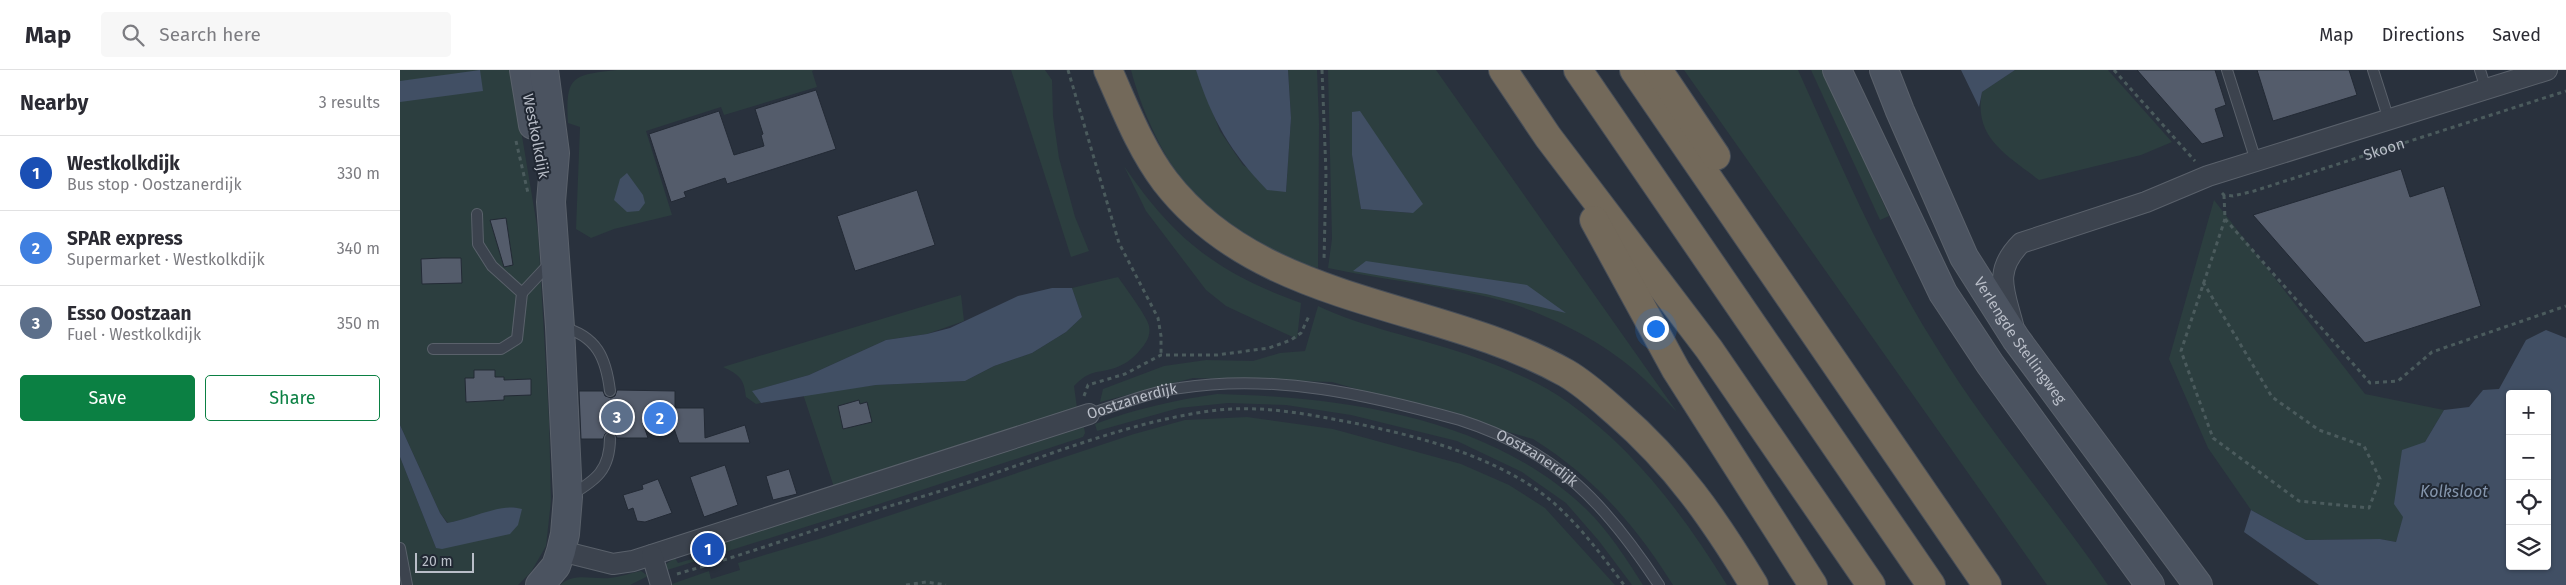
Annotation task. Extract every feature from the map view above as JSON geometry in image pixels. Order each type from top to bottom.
[{"type":"highway","points":[[1108,70],[1146,152],[1165,181],[1196,216],[1223,238],[1306,280],[1470,332],[1531,355],[1568,374],[1597,395],[1650,441],[1673,467],[1700,502],[1754,585]]},
{"type":"highway","points":[[1120,70],[1131,121]]},
{"type":"highway","points":[[1502,70],[1548,137],[1710,350],[1871,585]]},
{"type":"highway","points":[[1578,70],[1931,585]]},
{"type":"highway","points":[[1634,70],[1987,585]]},
{"type":"highway","points":[[1658,70],[1740,193],[1802,315]]},
{"type":"highway","points":[[1548,137],[1676,370],[1813,585]]},
{"type":"main road","name":"Westkolkdijk","points":[[524,70],[537,156],[552,210]]},
{"type":"main road","name":"Westkolkdijk","points":[[540,585],[556,566],[561,551],[566,534],[568,497],[552,210],[555,153],[544,70]]},
{"type":"main road","points":[[1837,70],[1943,293],[1990,364],[2150,585]]},
{"type":"main road","name":"Verlengde Stellingweg","points":[[1884,70],[1964,257],[2016,339],[2198,585]]},
{"type":"street","name":"Skoon","points":[[2016,339],[2003,284],[2004,266],[2009,255],[2022,243],[2146,202],[2208,176],[2547,70]]},
{"type":"street","name":"Oostzanerdijk","points":[[561,551],[613,564],[652,555],[1089,414]]},
{"type":"street","points":[[652,555],[660,582]]},
{"type":"lane","points":[[2227,70],[2256,161]]},
{"type":"lane","points":[[2373,70],[2389,120]]},
{"type":"lane","points":[[2480,70],[2486,89]]},
{"type":"lane","points":[[477,214],[478,244],[492,266],[522,293]]},
{"type":"lane","points":[[433,349],[501,349],[517,339],[522,293],[556,256]]},
{"type":"lane","points":[[560,327],[575,330],[588,338],[600,352],[608,374],[610,390]]},
{"type":"lane","name":"Oostzanerdijk","points":[[1089,414],[1178,388],[1250,383],[1313,387],[1481,426],[1522,446],[1570,478],[1616,522],[1659,585]]},
{"type":"lane","points":[[568,497],[588,485],[602,472],[610,455],[610,438]]},
{"type":"lane","points":[[400,548],[407,585]]},
{"type":"path","points":[[1068,70],[1102,191],[1119,243],[1158,318],[1161,336],[1160,355]]},
{"type":"path","points":[[1322,70],[1326,173],[1324,260]]},
{"type":"path","points":[[2114,70],[2224,195],[2225,218],[2203,282],[2181,352],[2213,438],[2299,502],[2369,508],[2380,479],[2364,446],[2319,430],[2272,397],[2203,282]]},
{"type":"path","name":"Skoon","points":[[2224,195],[2232,196],[2254,191],[2566,91]]},
{"type":"path","points":[[516,137],[527,193],[552,210]]},
{"type":"path","points":[[2225,218],[2370,383],[2398,381],[2432,352],[2566,306]]},
{"type":"path","points":[[1094,440],[1084,396],[1088,385],[1125,374],[1160,355],[1217,355],[1269,348],[1291,340],[1301,333],[1309,316]]},
{"type":"path","name":"Oostzanerdijk","points":[[660,582],[1094,440],[1162,420],[1212,410],[1239,409],[1300,412],[1390,431],[1441,445],[1501,468],[1534,488],[1567,515],[1586,535],[1624,585]]},
{"type":"path","points":[[906,585],[926,582],[946,585]]},
{"type":"shaded area","points":[[400,70],[511,70],[538,232],[549,420],[551,501],[546,546],[531,572],[518,585],[411,585],[400,554],[400,457],[436,548],[516,507],[448,523],[440,513],[400,425]]},
{"type":"shaded area","points":[[617,70],[814,70],[812,71],[817,87],[724,115],[721,107],[646,131],[672,215],[614,229],[591,238],[576,229],[580,127],[568,123],[568,95],[575,80],[581,76]]},
{"type":"shaded area","points":[[1011,70],[1045,70],[1052,80],[1053,116],[1059,158],[1075,217],[1089,251],[1071,257]]},
{"type":"shaded area","points":[[1131,70],[1196,70],[1220,131],[1243,165],[1286,192],[1291,118],[1288,70],[1317,70],[1319,124],[1318,268],[1293,260],[1270,248],[1227,222],[1203,204],[1179,176],[1158,142],[1142,105]]},
{"type":"shaded area","points":[[1328,70],[1436,70],[1677,412],[1639,374],[1617,356],[1580,333],[1539,314],[1519,306],[1479,295],[1328,268],[1332,239]],"holes":[[[1352,112],[1412,213],[1361,209],[1352,155]]]},
{"type":"shaded area","points":[[1684,70],[1798,70],[1863,212],[1917,315],[1978,409],[2108,585],[2047,585]]},
{"type":"shaded area","points":[[1811,70],[1824,70],[1889,216],[1880,220]]},
{"type":"shaded area","points":[[2015,70],[2108,70],[2172,142],[2141,155],[2039,180],[1995,144],[1983,122],[1981,108],[1982,92]]},
{"type":"shaded area","points":[[1124,166],[1161,214],[1200,251],[1221,266],[1245,279],[1301,303],[1297,339],[1226,306],[1206,290],[1146,211]]},
{"type":"shaded area","points":[[2214,200],[2365,394],[2444,410],[2425,442],[2396,542],[2380,539],[2306,540],[2251,510],[2208,448],[2169,359]]},
{"type":"shaded area","points":[[1118,277],[1145,316],[1149,326],[1149,336],[1135,356],[1129,361],[1115,368],[1089,374],[1074,386],[1077,408],[835,490],[803,394],[876,385],[965,381],[994,366],[1032,353],[1066,332],[1082,317],[1072,288]]},
{"type":"shaded area","points":[[961,295],[964,321],[927,334],[886,340],[809,375],[753,391],[761,403],[756,404],[746,397],[740,378],[723,367]]},
{"type":"shaded area","points":[[1318,306],[1354,320],[1466,354],[1492,364],[1532,381],[1569,403],[1616,442],[1657,486],[1694,534],[1727,585],[1673,585],[1644,542],[1612,504],[1575,469],[1533,439],[1332,382],[1193,378],[1100,402],[1103,389],[1164,366],[1206,360],[1253,361],[1280,353],[1305,351]]},
{"type":"shaded area","points":[[1217,394],[1315,400],[1364,407],[1413,418],[1461,433],[1506,453],[1548,478],[1586,509],[1624,556],[1643,585],[1632,585],[1599,541],[1566,503],[1522,472],[1457,441],[1351,415],[1286,405],[1228,403],[1179,408],[1097,431],[1095,424],[1155,406]]},
{"type":"shaded area","points":[[1247,417],[1333,429],[1461,464],[1509,485],[1545,508],[1615,585],[669,585],[709,571],[711,579],[740,570],[738,563],[822,538],[1134,434],[1185,420]]},
{"type":"shaded area","points":[[1084,427],[1085,433],[1083,437],[879,504],[664,571],[666,564],[675,558],[678,563],[720,551],[719,544]]},
{"type":"shaded area","points":[[641,571],[648,576],[630,585],[560,585],[572,579],[584,577],[610,578]]},
{"type":"water","points":[[480,70],[483,91],[400,102],[400,81]]},
{"type":"water","points":[[1196,70],[1288,70],[1291,118],[1286,192],[1267,190],[1243,163],[1216,120]]},
{"type":"water","points":[[1961,70],[2015,70],[1982,92],[1979,107]]},
{"type":"water","points":[[1360,111],[1423,204],[1413,213],[1361,209],[1352,155],[1352,112]]},
{"type":"water","points":[[627,173],[643,195],[645,203],[639,211],[627,212],[614,200],[620,179]]},
{"type":"water","points":[[1366,261],[1527,285],[1566,313],[1486,294],[1353,271]]},
{"type":"water","points":[[1052,288],[1072,288],[1082,317],[1066,332],[1032,353],[994,366],[965,381],[876,385],[761,403],[752,391],[809,375],[886,340],[927,334],[950,328],[1018,296]]},
{"type":"water","name":"Kolksloot","points":[[2546,330],[2566,338],[2566,585],[2319,585],[2244,532],[2251,510],[2306,540],[2380,539],[2396,542],[2403,517],[2394,504],[2402,450],[2425,442],[2444,410],[2469,407],[2483,390],[2499,389],[2526,340]]},
{"type":"water","points":[[400,425],[440,513],[447,523],[505,508],[514,507],[522,509],[518,525],[510,534],[442,549],[436,548],[400,457]]},
{"type":"building","points":[[2137,70],[2215,70],[2226,105],[2215,109],[2224,137],[2202,144]]},
{"type":"building","points":[[2257,70],[2349,70],[2357,95],[2273,121]]},
{"type":"building","points":[[816,90],[836,149],[727,184],[725,178],[684,192],[686,197],[671,202],[649,134],[719,111],[734,155],[764,146],[761,135],[763,134],[755,109]]},
{"type":"building","points":[[2401,169],[2410,197],[2444,186],[2481,306],[2365,343],[2253,215]]},
{"type":"building","points":[[917,190],[935,245],[855,271],[837,216]]},
{"type":"building","points":[[506,218],[513,265],[504,267],[490,220]]},
{"type":"building","points":[[461,258],[462,283],[422,284],[421,259]]},
{"type":"building","points":[[474,370],[495,370],[495,377],[504,377],[504,380],[531,379],[531,395],[504,396],[504,400],[466,402],[465,378],[474,378]]},
{"type":"building","points":[[617,390],[675,391],[675,408],[704,408],[705,438],[745,425],[750,443],[679,443],[669,414],[643,423],[648,438],[617,438],[610,431],[605,434],[603,439],[581,439],[579,391],[603,391],[605,396],[611,398],[615,396]]},
{"type":"building","points":[[859,400],[860,404],[867,402],[872,422],[843,429],[838,406]]},
{"type":"building","points":[[725,465],[738,505],[704,517],[690,477]]},
{"type":"building","points":[[789,469],[797,494],[773,500],[766,476]]},
{"type":"building","points":[[658,479],[672,513],[645,522],[637,521],[633,508],[628,510],[623,495],[643,489],[642,485]]},
{"type":"place","name":"Esso Oostzaan","points":[[617,417]]},
{"type":"place","name":"SPAR express","points":[[660,418]]},
{"type":"place","name":"Westkolkdijk","points":[[708,549]]}]
